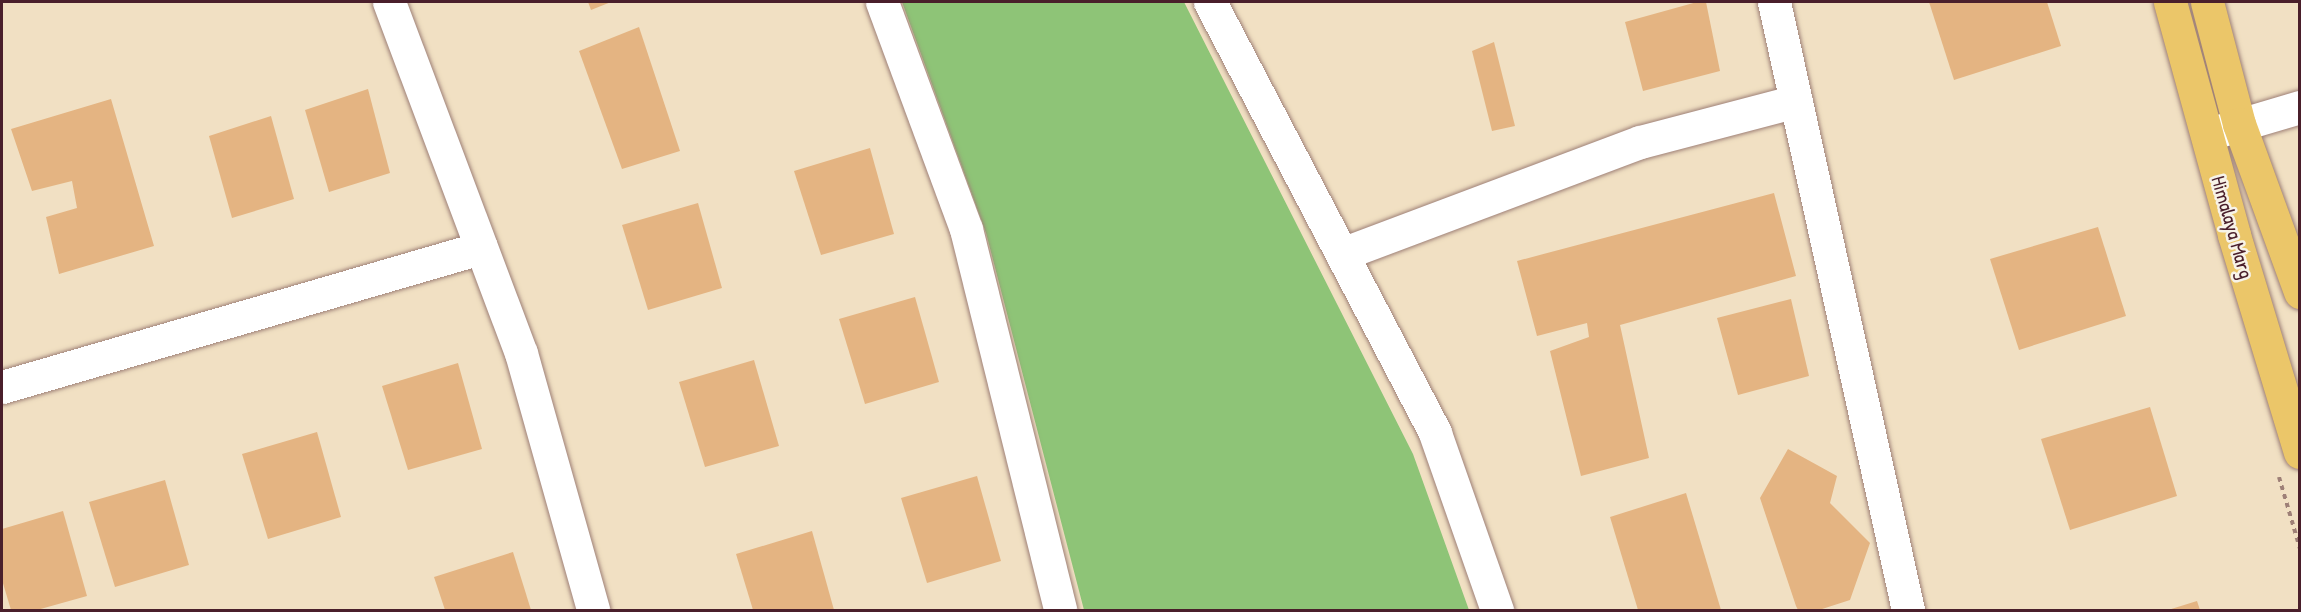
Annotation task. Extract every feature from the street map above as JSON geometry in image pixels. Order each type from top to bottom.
[{"type":"main road","name":"Himalaya Marg","points":[[2170,2],[2206,135],[2300,452]]},
{"type":"main road","name":"Himalaya Marg","points":[[2207,2],[2239,124],[2300,292]]},
{"type":"street","points":[[389,2],[520,353],[593,610]]},
{"type":"street","points":[[882,2],[966,229],[1060,610]]},
{"type":"street","points":[[1209,2],[1435,433],[1497,610]]},
{"type":"street","points":[[1774,2],[1908,610]]},
{"type":"street","points":[[1342,254],[1640,142],[1796,101]]},
{"type":"street","points":[[2206,135],[2300,107]]},
{"type":"street","points":[[2,387],[481,248]]},
{"type":"green space","points":[[902,2],[1184,2],[1413,454],[1469,610],[1084,610],[986,233]]},
{"type":"building","points":[[588,2],[611,2],[591,10]]},
{"type":"building","points":[[1697,2],[1706,2],[1720,71],[1643,91],[1625,22]]},
{"type":"building","points":[[1929,2],[2047,2],[2061,46],[1954,80]]},
{"type":"building","points":[[639,27],[680,151],[622,169],[579,51]]},
{"type":"building","points":[[1494,42],[1515,126],[1492,131],[1472,51]]},
{"type":"building","points":[[368,89],[390,173],[329,192],[305,110]]},
{"type":"building","points":[[111,99],[154,246],[59,274],[46,217],[77,208],[72,181],[32,191],[11,129]]},
{"type":"building","points":[[271,116],[294,199],[232,218],[209,136]]},
{"type":"building","points":[[870,148],[894,234],[821,255],[794,171]]},
{"type":"building","points":[[1774,193],[1796,276],[1620,325],[1649,458],[1581,476],[1550,351],[1589,337],[1587,323],[1537,336],[1517,261]]},
{"type":"building","points":[[698,203],[722,288],[648,310],[622,225]]},
{"type":"building","points":[[2098,227],[2126,316],[2019,350],[1990,259]]},
{"type":"building","points":[[915,297],[939,382],[865,404],[839,319]]},
{"type":"building","points":[[1791,299],[1809,376],[1738,395],[1717,318]]},
{"type":"building","points":[[754,360],[779,446],[705,467],[679,382]]},
{"type":"building","points":[[458,363],[482,449],[408,470],[382,386]]},
{"type":"building","points":[[2150,407],[2177,496],[2070,530],[2041,439]]},
{"type":"building","points":[[317,432],[341,517],[268,539],[242,454]]},
{"type":"building","points":[[1788,449],[1837,476],[1830,503],[1870,543],[1850,600],[1819,610],[1798,610],[1760,498]]},
{"type":"building","points":[[977,476],[1001,561],[927,583],[901,498]]},
{"type":"building","points":[[165,480],[189,565],[115,587],[89,502]]},
{"type":"building","points":[[1686,493],[1721,610],[1638,610],[1610,517]]},
{"type":"building","points":[[63,511],[87,596],[37,610],[11,610],[2,580],[2,529]]},
{"type":"building","points":[[812,531],[834,610],[753,610],[736,554]]},
{"type":"building","points":[[513,552],[531,610],[445,610],[434,577]]},
{"type":"building","points":[[2197,601],[2200,610],[2168,610]]}]
